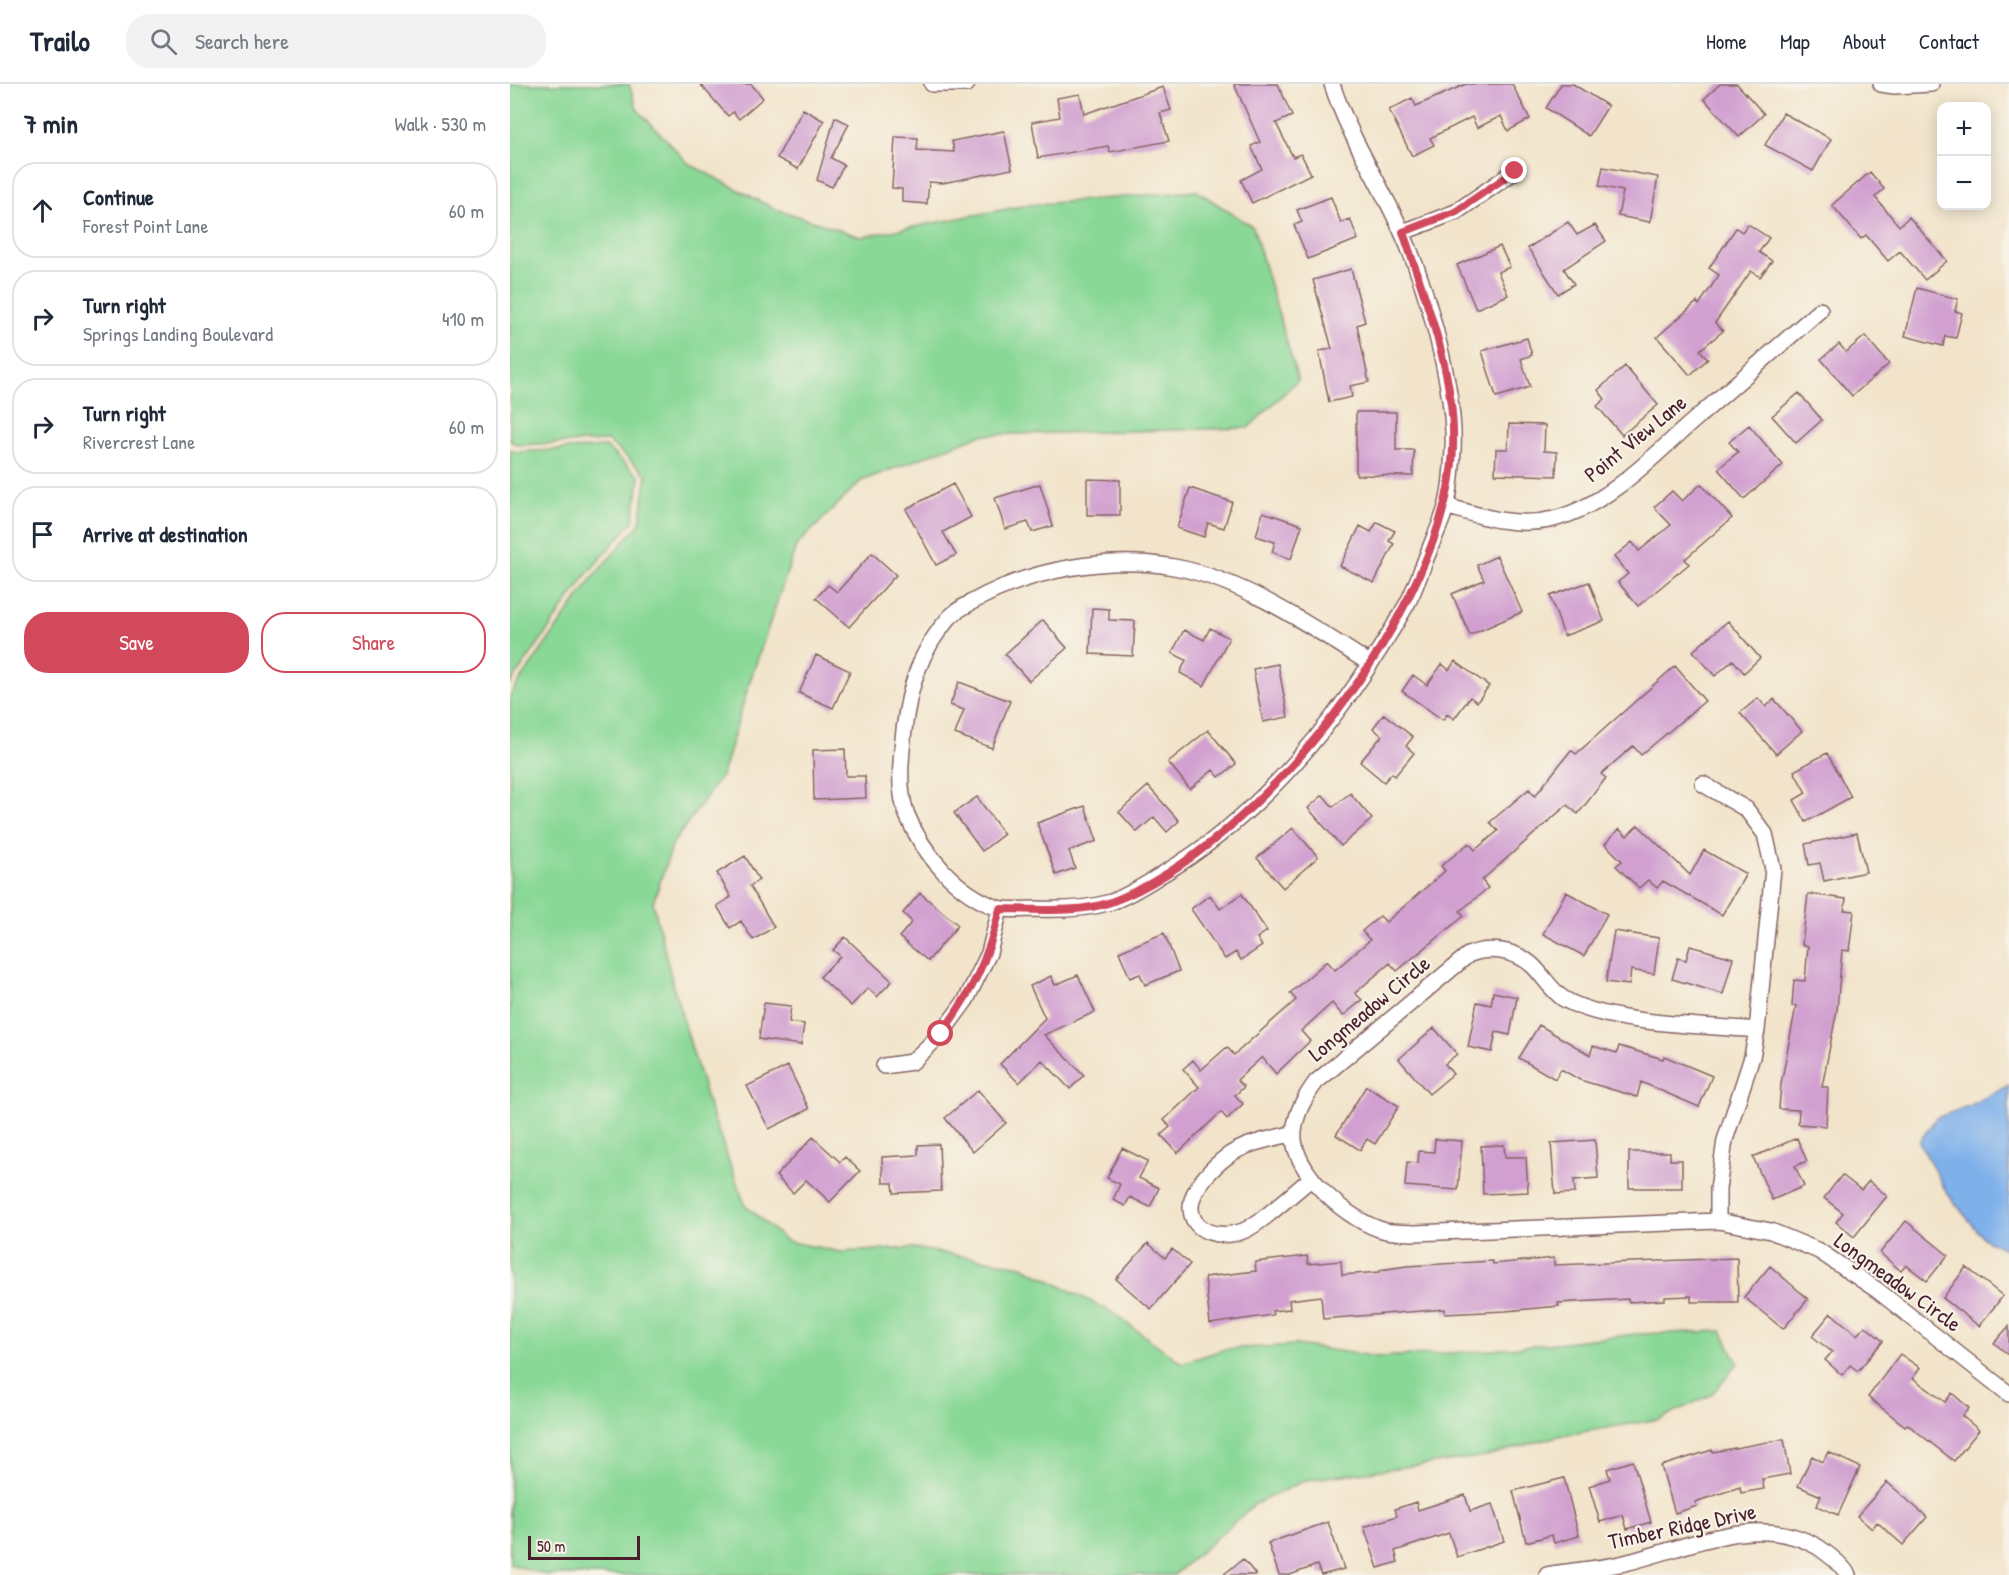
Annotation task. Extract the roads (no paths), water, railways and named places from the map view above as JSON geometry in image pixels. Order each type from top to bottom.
[{"type":"street","points":[[932,84],[967,84]]},
{"type":"street","points":[[1332,84],[1352,133],[1403,232],[1441,356],[1451,407],[1454,448],[1446,506],[1409,600],[1369,663],[1344,702],[1282,776],[1239,819],[1186,861],[1109,902],[1044,910],[1000,909],[966,890],[948,876],[925,849],[905,811],[900,768],[912,683],[926,647],[952,613],[990,592],[1068,569],[1125,562],[1175,567],[1220,580],[1315,629],[1369,663]]},
{"type":"street","points":[[1881,84],[1894,86],[1931,84]]},
{"type":"street","points":[[1403,232],[1455,212],[1515,171]]},
{"type":"street","name":"Point View Lane","points":[[1446,506],[1497,522],[1523,522],[1554,519],[1587,504],[1625,480],[1820,310]]},
{"type":"street","points":[[1703,784],[1746,809],[1765,834],[1773,869],[1757,1030],[1752,1057],[1725,1140],[1718,1189],[1718,1221]]},
{"type":"street","points":[[884,1066],[912,1062],[941,1034],[966,1000],[989,953],[1000,909]]},
{"type":"street","name":"Longmeadow Circle","points":[[1757,1030],[1600,1014],[1562,998],[1531,964],[1513,954],[1479,950],[1468,955],[1316,1082],[1302,1100],[1294,1133],[1299,1157],[1312,1178],[1330,1198],[1356,1217],[1385,1231],[1414,1233],[1718,1221],[1771,1230],[1819,1251],[1876,1290],[2008,1394]]},
{"type":"street","points":[[1294,1133],[1245,1146],[1227,1156],[1198,1186],[1191,1205],[1193,1218],[1209,1233],[1223,1237],[1245,1231],[1312,1178]]},
{"type":"street","name":"Timber Ridge Drive","points":[[1547,1575],[1622,1569],[1737,1533],[1770,1530],[1800,1536],[1825,1552],[1848,1575]]},
{"type":"water","points":[[2009,1085],[2009,1251],[1984,1239],[1947,1193],[1919,1142],[1936,1118],[1971,1105]]}]
